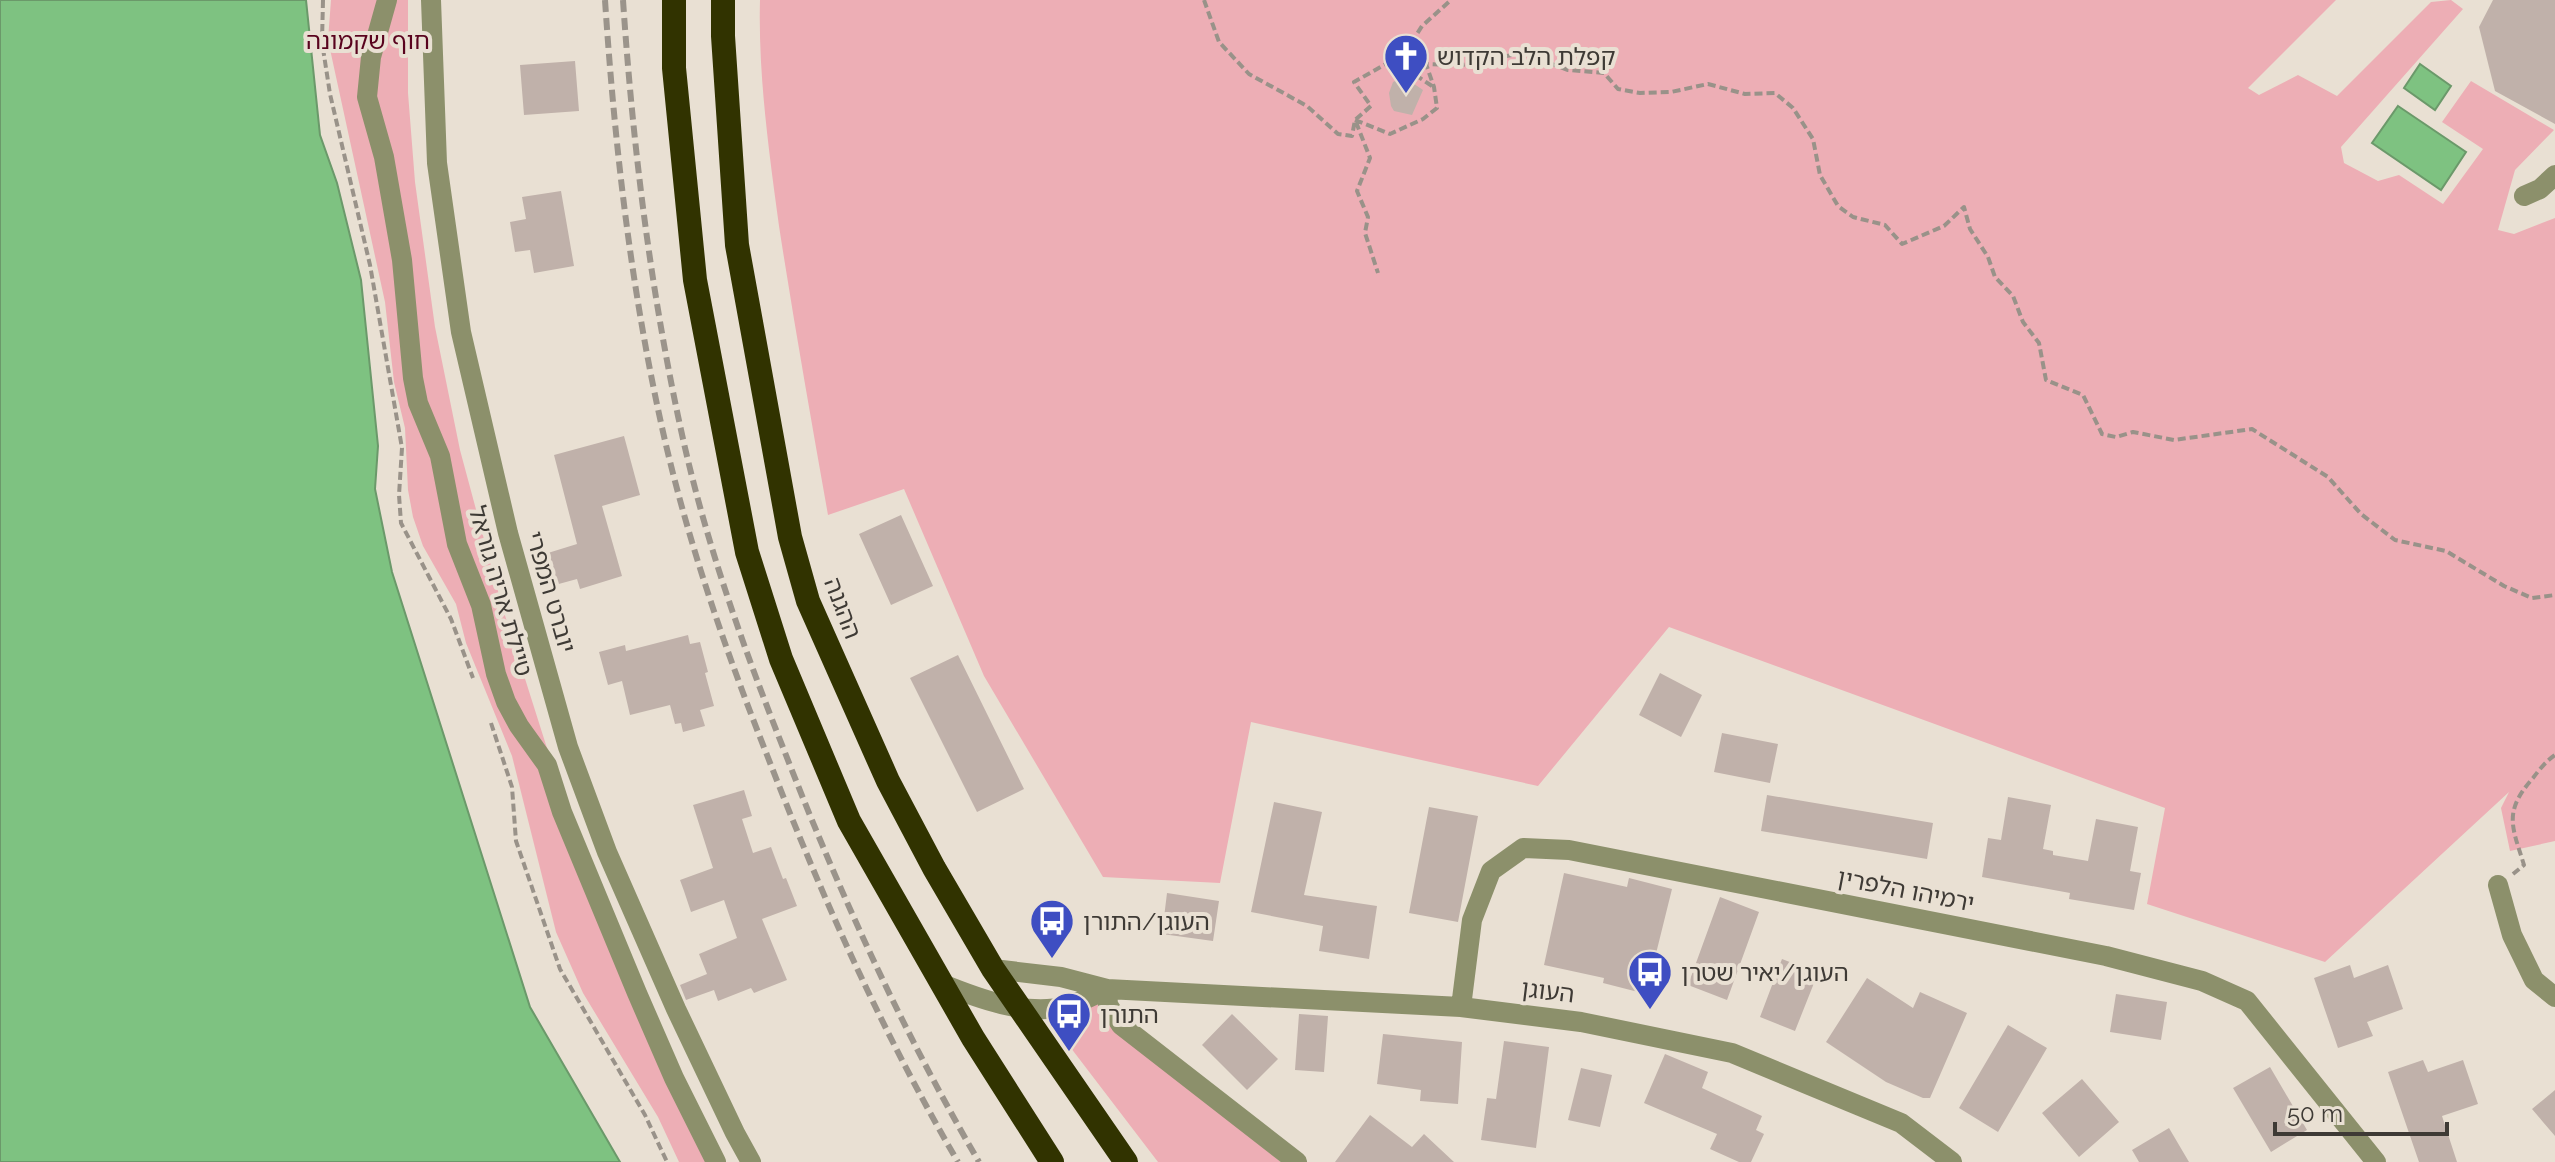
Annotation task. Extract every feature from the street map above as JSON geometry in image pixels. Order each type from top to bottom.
[{"type":"highway","points":[[674,0],[674,68],[695,280],[747,552],[781,659],[849,821],[940,983],[1052,1162]]},
{"type":"highway","name":"ההגנה","points":[[723,0],[737,245],[790,537],[808,601],[888,781],[934,868],[993,969],[1126,1162]]},
{"type":"street","name":"טיילת אריה גוראל","points":[[387,0],[371,57],[367,97],[384,157],[402,260],[418,403],[440,456],[457,544],[481,605],[496,674],[506,702],[547,765],[562,812],[643,1007],[716,1162]]},
{"type":"street","name":"יוברט המפרי","points":[[431,0],[437,163],[461,332],[508,533],[568,747],[607,852],[682,1023],[751,1162]]},
{"type":"street","points":[[2524,196],[2540,189],[2555,175]]},
{"type":"street","name":"ירמיהו הלפרין","points":[[1461,1007],[1472,920],[1491,871],[1523,848],[1569,850],[2106,956],[2202,981],[2247,1001],[2376,1162]]},
{"type":"street","points":[[2498,885],[2512,935],[2534,980],[2555,997]]},
{"type":"street","name":"העוגן","points":[[993,969],[1061,977],[1107,989],[1461,1007],[1581,1022],[1732,1053],[1901,1123],[1952,1162]]},
{"type":"street","name":"העוגן","points":[[940,983],[979,998],[1018,1007],[1063,1007],[1107,989]]},
{"type":"street","points":[[1107,989],[1108,1005],[1121,1025],[1297,1162]]},
{"type":"path","points":[[1204,0],[1219,42],[1249,74],[1307,106],[1338,134],[1352,136],[1355,120],[1371,106],[1354,82],[1408,48],[1422,26],[1451,0]]},
{"type":"path","points":[[1355,120],[1390,134],[1423,119],[1437,108],[1426,64],[1462,65],[1522,53],[1568,70],[1604,73],[1618,89],[1640,93],[1671,92],[1708,84],[1745,94],[1775,93],[1793,108],[1813,139],[1820,175],[1838,206],[1853,217],[1885,225],[1902,244],[1944,226],[1964,207],[1970,229],[1988,257],[1995,277],[2013,296],[2023,322],[2039,343],[2046,380],[2083,395],[2095,414],[2102,434],[2116,437],[2133,432],[2174,440],[2252,429],[2328,477],[2361,514],[2395,540],[2446,551],[2504,586],[2532,598],[2555,595]]},
{"type":"path","points":[[1393,60],[1434,87]]},
{"type":"path","points":[[1355,120],[1370,158],[1357,191],[1368,217],[1365,233],[1378,273]]},
{"type":"path","points":[[2498,885],[2524,865],[2513,831],[2512,810],[2516,799],[2555,755]]},
{"type":"green space","name":"חוף שקמונה","points":[[331,0],[408,0],[408,93],[415,182],[435,327],[460,450],[502,606],[546,745],[596,881],[656,1023],[723,1162],[679,1162],[658,1117],[583,993],[556,932],[512,756],[466,643],[456,604],[423,546],[413,517],[408,490],[405,428],[394,382],[385,302],[328,40]]},
{"type":"green space","points":[[760,0],[2336,0],[2248,88],[2259,95],[2298,75],[2337,96],[2431,2],[2451,0],[2463,9],[2341,147],[2344,163],[2378,181],[2399,175],[2443,204],[2483,149],[2442,122],[2471,81],[2554,130],[2515,170],[2498,230],[2514,234],[2555,218],[2555,841],[2510,851],[2501,808],[2509,792],[2325,962],[2147,904],[2165,808],[1669,627],[1538,786],[1251,722],[1220,883],[1103,877],[984,676],[904,489],[828,515],[775,198],[762,85]]},
{"type":"green space","points":[[1101,998],[1106,1022],[1281,1162],[1158,1162],[1048,1018]]},
{"type":"shaded area","points":[[0,0],[306,0],[320,135],[337,183],[361,280],[378,446],[375,489],[392,572],[530,1007],[620,1162],[0,1162]]},
{"type":"shaded area","points":[[2420,64],[2451,86],[2435,110],[2404,88]]},
{"type":"shaded area","points":[[2398,106],[2466,152],[2441,190],[2372,143]]},
{"type":"building","points":[[2493,0],[2555,0],[2555,124],[2495,91],[2479,27]]},
{"type":"building","points":[[575,61],[579,111],[524,115],[520,65]]},
{"type":"building","name":"קפלת הלב הקדוש","points":[[1404,77],[1423,90],[1412,115],[1394,111],[1391,106],[1389,93],[1393,82]]},
{"type":"building","points":[[561,191],[574,266],[534,273],[530,250],[515,252],[510,222],[526,219],[522,197]]},
{"type":"building","points":[[624,436],[640,495],[602,506],[622,576],[580,589],[577,579],[544,588],[535,557],[577,544],[554,455]]},
{"type":"building","points":[[901,515],[933,586],[891,605],[859,534]]},
{"type":"building","points":[[688,635],[690,644],[700,642],[708,672],[705,673],[714,706],[700,710],[705,726],[683,732],[681,723],[675,724],[670,705],[630,715],[622,681],[608,685],[599,652],[625,645],[626,651]]},
{"type":"building","points":[[958,655],[1024,789],[977,812],[910,678]]},
{"type":"building","points":[[1660,673],[1702,695],[1681,737],[1639,715]]},
{"type":"building","points":[[1722,733],[1778,744],[1770,783],[1714,772]]},
{"type":"building","points":[[744,790],[752,816],[742,819],[753,853],[771,847],[797,906],[762,919],[787,980],[754,993],[751,988],[718,1001],[714,990],[686,1000],[680,985],[707,974],[699,954],[737,938],[724,900],[691,912],[680,880],[713,868],[693,805]]},
{"type":"building","points":[[1767,795],[1933,823],[1927,859],[1761,831]]},
{"type":"building","points":[[2008,797],[2051,805],[2043,849],[2053,851],[2053,855],[2088,861],[2096,819],[2138,827],[2130,871],[2141,873],[2134,910],[2069,899],[2070,893],[1982,877],[1988,838],[2001,840]]},
{"type":"building","points":[[1274,802],[1322,812],[1304,895],[1377,906],[1369,959],[1319,951],[1323,926],[1251,912]]},
{"type":"building","points":[[1429,807],[1478,816],[1458,922],[1409,913]]},
{"type":"building","points":[[1564,873],[1627,887],[1629,878],[1672,889],[1646,994],[1603,983],[1604,978],[1544,965]]},
{"type":"building","points":[[1167,893],[1219,901],[1213,941],[1162,934]]},
{"type":"building","points":[[1720,897],[1759,912],[1727,1000],[1688,985]]},
{"type":"building","points":[[1782,959],[1818,973],[1795,1031],[1760,1017]]},
{"type":"building","points":[[2350,965],[2354,978],[2388,965],[2403,1009],[2367,1022],[2373,1036],[2338,1048],[2314,978]]},
{"type":"building","points":[[1867,978],[1913,1008],[1920,992],[1967,1013],[1930,1098],[1886,1082],[1826,1042]]},
{"type":"building","points":[[2116,994],[2167,1002],[2161,1040],[2110,1032]]},
{"type":"building","points":[[1232,1014],[1278,1059],[1247,1090],[1202,1045]]},
{"type":"building","points":[[1299,1014],[1328,1016],[1324,1072],[1295,1070]]},
{"type":"building","points":[[2008,1025],[2047,1048],[1998,1132],[1959,1108]]},
{"type":"building","points":[[1383,1034],[1462,1042],[1458,1104],[1420,1101],[1421,1090],[1377,1084]]},
{"type":"building","points":[[1504,1041],[1549,1047],[1536,1148],[1481,1140],[1487,1098],[1496,1099]]},
{"type":"building","points":[[1665,1054],[1708,1072],[1702,1088],[1762,1116],[1756,1130],[1764,1134],[1751,1162],[1739,1162],[1710,1149],[1717,1134],[1644,1103]]},
{"type":"building","points":[[2423,1060],[2428,1072],[2463,1060],[2478,1104],[2442,1116],[2457,1162],[2419,1162],[2388,1072]]},
{"type":"building","points":[[2270,1067],[2307,1130],[2271,1152],[2233,1088]]},
{"type":"building","points":[[1581,1068],[1612,1075],[1600,1127],[1568,1120]]},
{"type":"building","points":[[2082,1079],[2119,1122],[2079,1157],[2042,1113]]},
{"type":"building","points":[[2555,1090],[2555,1136],[2532,1109]]},
{"type":"building","points":[[1370,1115],[1412,1147],[1424,1134],[1454,1162],[1335,1162]]},
{"type":"building","points":[[2169,1128],[2189,1162],[2139,1162],[2132,1150]]},
{"type":"railway","points":[[605,0],[614,112],[634,280],[666,445],[698,563],[752,717],[831,911],[878,1013],[958,1162]]},
{"type":"railway","points":[[623,0],[632,111],[653,276],[683,439],[715,558],[769,712],[850,908],[898,1011],[979,1162]]},
{"type":"place","name":"קפלת הלב הקדוש","points":[[1406,95]]},
{"type":"place","name":"העוגן/התורן","points":[[1052,960]]},
{"type":"place","name":"העוגן/יאיר שטרן","points":[[1650,1011]]},
{"type":"place","name":"התורן","points":[[1069,1053]]}]
